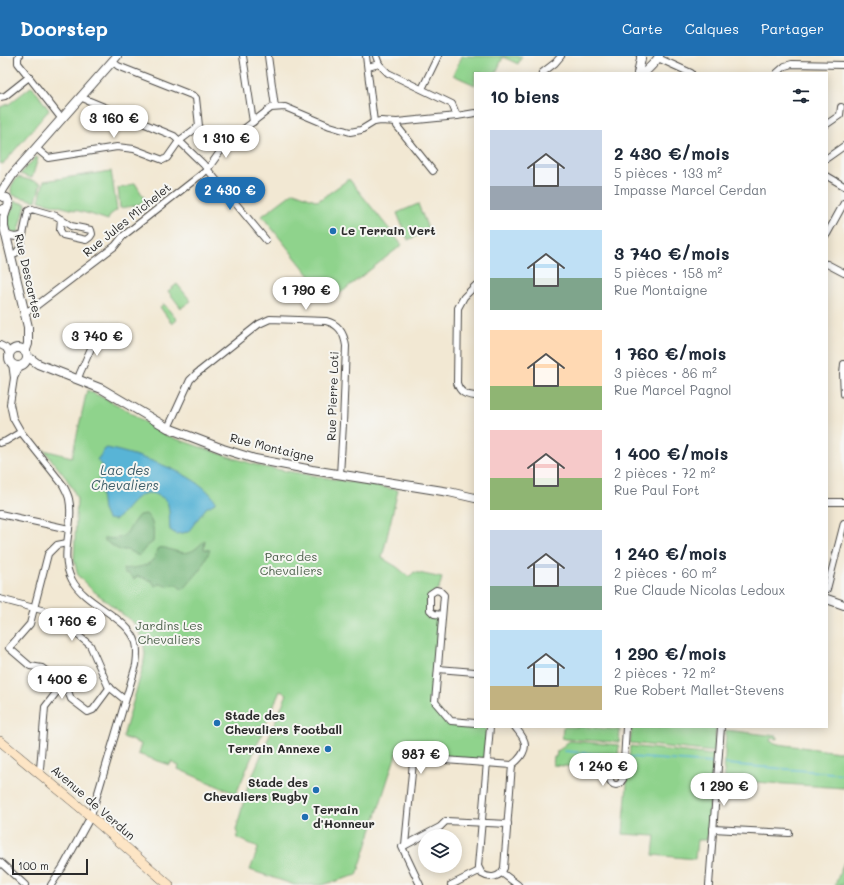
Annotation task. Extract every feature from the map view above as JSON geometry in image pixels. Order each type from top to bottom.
[{"type":"main road","name":"Avenue de Verdun","points":[[0,740],[91,816],[169,885]]},
{"type":"street","points":[[19,56],[18,63],[61,118]]},
{"type":"street","points":[[243,56],[253,122]]},
{"type":"street","points":[[268,56],[275,107],[285,107],[330,126],[350,132],[357,132],[374,122],[397,122],[474,113]]},
{"type":"street","points":[[366,56],[374,122]]},
{"type":"street","points":[[376,56],[379,64],[388,73],[452,104],[456,116]]},
{"type":"street","points":[[422,89],[438,56]]},
{"type":"street","points":[[543,72],[561,56]]},
{"type":"street","points":[[645,72],[657,61],[659,57],[688,72]]},
{"type":"street","points":[[2,196],[9,180],[61,118],[115,58],[118,66],[194,96],[199,126],[179,140],[167,158],[163,160],[134,149],[117,147],[48,158],[36,148]]},
{"type":"street","points":[[641,58],[645,63],[652,64]]},
{"type":"street","points":[[638,72],[641,58]]},
{"type":"street","points":[[368,67],[379,64]]},
{"type":"street","points":[[778,72],[785,66],[792,64],[844,65]]},
{"type":"street","points":[[0,97],[5,96],[29,77]]},
{"type":"street","points":[[80,98],[174,136],[207,170],[266,240]]},
{"type":"street","name":"Rue Jules Michelet","points":[[24,312],[32,309],[115,246],[123,236],[207,170],[227,142],[268,110],[275,107]]},
{"type":"street","points":[[828,123],[840,115],[841,107]]},
{"type":"street","points":[[397,122],[397,126],[433,171]]},
{"type":"street","points":[[828,157],[844,146]]},
{"type":"street","points":[[828,177],[844,186]]},
{"type":"street","name":"Rue Descartes","points":[[2,196],[9,203],[3,209],[2,219],[24,312],[28,336],[20,360]]},
{"type":"street","points":[[828,232],[844,203]]},
{"type":"street","points":[[10,255],[16,253],[20,248],[28,211],[30,209],[53,214],[61,219],[71,226],[91,230],[92,234],[86,240],[62,235],[60,230],[61,219]]},
{"type":"street","points":[[6,234],[14,237],[23,235]]},
{"type":"street","points":[[828,265],[844,273]]},
{"type":"street","points":[[474,287],[462,300],[458,308],[457,383],[459,388],[465,394],[474,396]]},
{"type":"street","name":"Rue Pierre Loti","points":[[168,428],[190,380],[259,324],[270,319],[333,322],[341,330],[346,346],[340,475]]},
{"type":"street","points":[[78,379],[92,346],[117,335]]},
{"type":"street","name":"Rue Descartes","points":[[20,360],[22,350],[17,349],[28,336]]},
{"type":"street","points":[[0,345],[20,360],[14,378],[10,404],[13,418],[21,432],[63,485],[68,495],[70,505],[67,543],[67,562],[69,573],[78,589],[126,627],[134,638],[137,653],[136,664],[91,816],[63,867],[51,885]]},
{"type":"street","name":"Rue Montaigne","points":[[20,360],[38,364],[102,390],[168,428],[223,449],[255,459],[340,475],[449,492],[474,498]]},
{"type":"street","points":[[844,364],[844,394]]},
{"type":"street","points":[[0,442],[6,441],[21,432]]},
{"type":"street","points":[[828,502],[844,502]]},
{"type":"street","points":[[0,514],[69,528]]},
{"type":"street","points":[[828,585],[844,523]]},
{"type":"street","points":[[67,543],[57,545],[48,554],[30,624],[9,648],[30,666],[42,668],[66,686],[71,699],[88,712],[93,710],[110,687]]},
{"type":"street","points":[[0,599],[48,612],[90,645],[108,686],[125,700]]},
{"type":"street","points":[[828,599],[844,605]]},
{"type":"street","points":[[442,615],[435,702],[451,721],[474,723]]},
{"type":"street","points":[[438,669],[474,672]]},
{"type":"street","points":[[38,772],[40,769],[45,707],[59,689]]},
{"type":"street","points":[[490,728],[478,866],[479,871],[482,874],[491,878],[502,873],[504,868],[512,765]]},
{"type":"street","points":[[420,885],[402,847],[405,845],[413,762],[418,758],[512,765],[520,758],[525,748],[524,740],[516,728]]},
{"type":"street","points":[[623,768],[610,778],[612,784],[618,786],[623,779],[626,728]]},
{"type":"street","points":[[709,885],[721,728]]},
{"type":"street","points":[[617,773],[622,776],[623,779]]},
{"type":"street","points":[[405,845],[440,827],[446,820],[508,824]]},
{"type":"street","points":[[713,829],[789,833]]},
{"type":"street","points":[[0,862],[25,885]]},
{"type":"street","points":[[451,885],[479,871]]},
{"type":"street","points":[[502,873],[518,885]]},
{"type":"green space","points":[[462,56],[522,56],[518,64],[503,57],[496,72],[474,72],[474,85],[453,75]]},
{"type":"green space","points":[[32,86],[49,110],[3,164],[0,163],[0,107],[9,104]]},
{"type":"green space","points":[[36,157],[38,158],[32,178],[20,174]]},
{"type":"green space","points":[[111,171],[117,210],[110,215],[108,220],[39,201],[44,181]]},
{"type":"green space","points":[[18,177],[41,183],[36,201],[12,195],[12,185]]},
{"type":"green space","name":"Le Terrain Vert","points":[[349,179],[402,245],[330,301],[262,216],[294,192],[318,201]]},
{"type":"green space","points":[[135,183],[146,201],[134,206],[120,208],[118,188],[126,187]]},
{"type":"green space","points":[[14,201],[26,204],[19,231],[15,234],[8,227],[9,215],[14,206]]},
{"type":"green space","points":[[418,204],[429,231],[408,240],[397,213]]},
{"type":"green space","points":[[177,284],[191,301],[181,308],[168,291]]},
{"type":"green space","points":[[164,304],[177,320],[172,324],[160,307]]},
{"type":"green space","name":"Parc des Chevaliers","points":[[87,390],[122,407],[165,435],[224,455],[263,467],[398,490],[382,558],[397,567],[409,577],[414,572],[442,578],[439,588],[428,597],[427,602],[429,611],[439,621],[433,703],[450,723],[474,726],[474,728],[485,728],[487,731],[484,758],[480,761],[397,751],[357,875],[322,885],[295,885],[250,870],[258,847],[237,838],[238,835],[236,830],[248,786],[287,694],[280,691],[236,794],[178,769],[179,766],[171,762],[170,765],[138,754],[141,744],[123,737],[143,667],[145,654],[143,639],[135,624],[91,589],[78,576],[74,559],[77,499],[66,478],[44,450],[72,457]]},
{"type":"green space","points":[[146,514],[151,520],[153,526],[153,542],[146,547],[139,556],[127,550],[119,550],[104,540],[104,538],[118,538],[126,534],[139,515]]},
{"type":"green space","points":[[205,540],[204,549],[210,550],[200,570],[184,589],[181,589],[177,585],[167,586],[160,584],[155,586],[152,581],[138,576],[134,579],[128,573],[125,574],[123,569],[140,567],[149,563],[156,555],[158,548],[164,548],[177,552],[190,552],[197,548]]},
{"type":"green space","points":[[563,728],[598,728],[620,730],[619,742],[562,738]]},
{"type":"green space","points":[[632,728],[716,728],[714,752],[630,743]]},
{"type":"green space","points":[[726,730],[777,736],[777,739],[771,738],[770,741],[778,744],[838,752],[844,751],[844,788],[725,780]]},
{"type":"green space","points":[[570,741],[619,745],[617,768],[611,770],[553,765],[554,757],[556,757],[557,751]]},
{"type":"green space","points":[[630,746],[714,755],[707,840],[697,840],[695,859],[653,855],[655,836],[623,834]]},
{"type":"green space","points":[[844,862],[844,885],[835,885]]},
{"type":"water","name":"Lac des Chevaliers","points":[[107,448],[150,460],[182,474],[207,490],[215,500],[215,503],[206,508],[188,532],[176,534],[170,530],[167,502],[161,497],[150,493],[139,497],[115,520],[107,519],[103,510],[99,476],[103,472],[102,465],[97,460]]},
{"type":"waterway","points":[[564,751],[619,756]]},
{"type":"waterway","points":[[630,757],[712,763]]},
{"type":"waterway","points":[[726,764],[844,774]]},
{"type":"place","name":"Le Terrain Vert","points":[[333,231]]},
{"type":"place","name":"Stade des Chevaliers Football","points":[[217,723]]},
{"type":"place","name":"Terrain Annexe","points":[[328,749]]},
{"type":"place","name":"Stade des Chevaliers Rugby","points":[[316,790]]},
{"type":"place","name":"Terrain d'Honneur","points":[[305,817]]},
{"type":"park label","name":"Jardins Les Chevaliers","points":[[169,633]]}]
